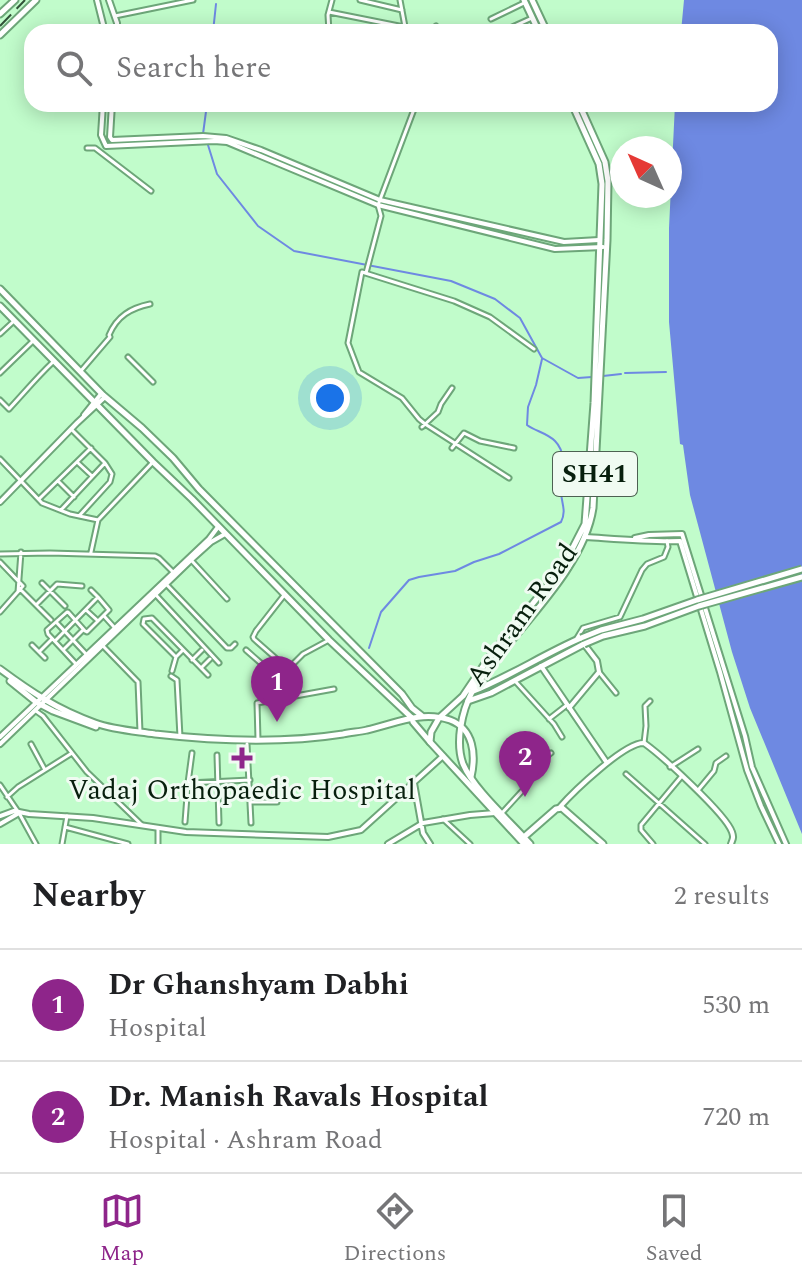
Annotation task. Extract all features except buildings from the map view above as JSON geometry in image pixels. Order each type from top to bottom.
[{"type":"main road","points":[[0,14],[15,0]]},
{"type":"main road","points":[[0,35],[36,0]]},
{"type":"main road","points":[[532,0],[543,24]]},
{"type":"main road","points":[[524,1],[535,24]]},
{"type":"main road","name":"Ashram Road","points":[[576,112],[604,172]]},
{"type":"main road","name":"Ashram Road","points":[[472,691],[561,579],[583,536],[588,508],[604,243],[605,162],[583,112]]},
{"type":"main road","points":[[0,289],[103,395],[173,458],[199,489],[422,716]]},
{"type":"main road","points":[[0,306],[329,640],[412,720],[430,742]]},
{"type":"main road","name":"Ashram Road","points":[[499,813],[478,796],[430,742],[431,732],[439,718],[465,698],[490,656],[556,575],[583,536]]},
{"type":"main road","points":[[465,698],[472,691],[601,630],[802,569]]},
{"type":"main road","points":[[465,698],[491,693],[581,641],[645,626],[699,606],[802,577]]},
{"type":"main road","points":[[0,672],[53,711],[114,732],[174,740],[231,745],[319,741],[368,733],[422,716],[439,718],[461,727],[472,743],[475,762],[471,777]]},
{"type":"main road","name":"Ashram Road","points":[[465,698],[460,754],[464,767],[526,842]]},
{"type":"main road","points":[[40,701],[115,729],[231,741],[318,738],[367,730],[399,720],[412,720]]},
{"type":"main road","points":[[526,842],[559,808],[566,809],[603,844]]},
{"type":"street","points":[[97,0],[103,24]]},
{"type":"street","points":[[109,0],[116,24]]},
{"type":"street","points":[[115,16],[193,0]]},
{"type":"street","points":[[330,24],[332,0]]},
{"type":"street","points":[[360,0],[379,2],[402,10]]},
{"type":"street","points":[[400,0],[404,24]]},
{"type":"street","points":[[491,19],[524,1]]},
{"type":"street","points":[[329,12],[380,24]]},
{"type":"street","points":[[519,24],[532,18]]},
{"type":"street","points":[[102,112],[101,135],[106,146]]},
{"type":"street","points":[[112,112],[112,140]]},
{"type":"street","points":[[366,273],[381,216],[379,203],[413,112]]},
{"type":"street","points":[[106,146],[226,138],[379,203],[555,249],[604,243]]},
{"type":"street","points":[[106,146],[112,140],[203,139]]},
{"type":"street","points":[[87,148],[95,148],[151,191]]},
{"type":"street","points":[[509,478],[456,443],[423,426],[402,398],[359,372],[348,343],[362,272],[454,301],[490,317],[534,349]]},
{"type":"street","points":[[80,372],[110,337],[111,328],[127,311],[150,304]]},
{"type":"street","points":[[0,334],[14,321]]},
{"type":"street","points":[[0,373],[33,341]]},
{"type":"street","points":[[128,357],[153,382]]},
{"type":"street","points":[[0,400],[9,409],[53,362]]},
{"type":"street","points":[[423,426],[438,412],[452,388]]},
{"type":"street","points":[[0,502],[103,395]]},
{"type":"street","points":[[71,429],[112,474],[110,482],[79,516]]},
{"type":"street","points":[[452,448],[464,433],[488,443],[514,448]]},
{"type":"street","points":[[39,500],[91,448]]},
{"type":"street","points":[[0,459],[42,503],[98,520]]},
{"type":"street","points":[[77,462],[93,476]]},
{"type":"street","points":[[90,554],[98,520],[153,462]]},
{"type":"street","points":[[61,510],[105,463]]},
{"type":"street","points":[[58,481],[74,497]]},
{"type":"street","points":[[0,737],[137,612],[218,527]]},
{"type":"street","points":[[0,744],[114,627],[211,542],[225,534]]},
{"type":"street","points":[[583,536],[633,538],[682,534],[752,767],[786,844]]},
{"type":"street","points":[[633,538],[647,542],[680,541],[747,770],[779,844]]},
{"type":"street","points":[[616,693],[581,641],[583,628],[620,617],[642,570],[647,564],[664,557],[667,541]]},
{"type":"street","points":[[21,552],[19,591],[86,654]]},
{"type":"street","points":[[0,554],[155,556],[174,574]]},
{"type":"street","points":[[191,560],[227,599]]},
{"type":"street","points":[[0,562],[18,581]]},
{"type":"street","points":[[42,583],[65,606]]},
{"type":"street","points":[[36,605],[57,584],[82,586]]},
{"type":"street","points":[[166,584],[227,648],[235,644]]},
{"type":"street","points":[[63,650],[84,630],[88,631],[109,608],[91,590]]},
{"type":"street","points":[[0,612],[19,591]]},
{"type":"street","points":[[155,594],[219,663]]},
{"type":"street","points":[[285,594],[253,637],[286,669],[303,654],[329,640]]},
{"type":"street","points":[[39,652],[76,621],[98,597]]},
{"type":"street","points":[[86,610],[98,621]]},
{"type":"street","points":[[76,664],[46,632],[54,621],[67,612],[84,630]]},
{"type":"street","points":[[137,612],[144,619],[143,624],[176,657]]},
{"type":"street","points":[[104,616],[114,627]]},
{"type":"street","points":[[144,619],[152,618],[208,675]]},
{"type":"street","points":[[102,644],[138,682],[140,732]]},
{"type":"street","points":[[32,645],[45,658]]},
{"type":"street","points":[[180,737],[177,680],[172,673],[176,657],[183,650]]},
{"type":"street","points":[[192,660],[202,650]]},
{"type":"street","points":[[246,650],[276,677]]},
{"type":"street","points":[[201,668],[210,659]]},
{"type":"street","points":[[271,672],[280,663]]},
{"type":"street","points":[[541,666],[607,763]]},
{"type":"street","points":[[549,719],[568,706],[599,672]]},
{"type":"street","points":[[515,681],[562,737]]},
{"type":"street","points":[[258,740],[257,703],[334,689]]},
{"type":"street","points":[[644,743],[645,706],[650,701]]},
{"type":"street","points":[[35,710],[87,772],[142,825]]},
{"type":"street","points":[[559,808],[607,763],[634,744],[644,743],[721,815],[728,825],[733,840],[731,844]]},
{"type":"street","points":[[31,744],[45,770]]},
{"type":"street","points":[[247,744],[251,823]]},
{"type":"street","points":[[670,767],[698,749]]},
{"type":"street","points":[[7,797],[72,753]]},
{"type":"street","points":[[185,822],[192,753]]},
{"type":"street","points":[[388,844],[423,823],[499,813],[523,790],[540,761],[551,753]]},
{"type":"street","points":[[217,755],[219,823]]},
{"type":"street","points":[[0,816],[14,811],[186,832],[328,837],[361,830],[443,756]]},
{"type":"street","points":[[697,791],[714,771],[716,763],[726,756]]},
{"type":"street","points":[[626,774],[705,844]]},
{"type":"street","points":[[653,844],[641,828],[681,777]]},
{"type":"street","points":[[188,783],[250,780]]},
{"type":"street","points":[[414,783],[423,833],[430,844]]},
{"type":"street","points":[[0,785],[36,844]]},
{"type":"street","points":[[250,802],[277,802]]},
{"type":"street","points":[[0,824],[19,813]]},
{"type":"street","points":[[62,844],[68,816]]},
{"type":"street","points":[[443,819],[470,844]]},
{"type":"street","points":[[65,827],[128,844]]},
{"type":"street","points":[[158,827],[158,844]]},
{"type":"water","points":[[684,0],[802,0],[802,834],[750,708],[690,495],[683,445],[680,444],[669,322],[670,208],[682,208],[682,136],[673,136],[675,112],[778,112],[778,24],[682,24]]},
{"type":"waterway","points":[[214,24],[216,4]]},
{"type":"waterway","points":[[203,134],[206,112]]},
{"type":"waterway","points":[[208,145],[217,174],[258,226],[294,251],[451,281],[495,299],[520,318],[542,358],[578,378],[592,377]]},
{"type":"waterway","points":[[369,648],[381,612],[409,580],[455,571],[499,554],[561,522],[564,510],[562,452],[552,438],[527,425],[528,407],[542,359]]},
{"type":"waterway","points":[[625,373],[666,372]]},
{"type":"waterway","points":[[603,376],[621,374]]},
{"type":"railway","points":[[0,26],[25,0]]},
{"type":"place","name":"Dr Ghanshyam Dabhi","points":[[277,722]]},
{"type":"place","name":"Vadaj Orthopaedic Hospital","points":[[242,758]]},
{"type":"place","name":"Dr. Manish Ravals Hospital","points":[[525,797]]}]
